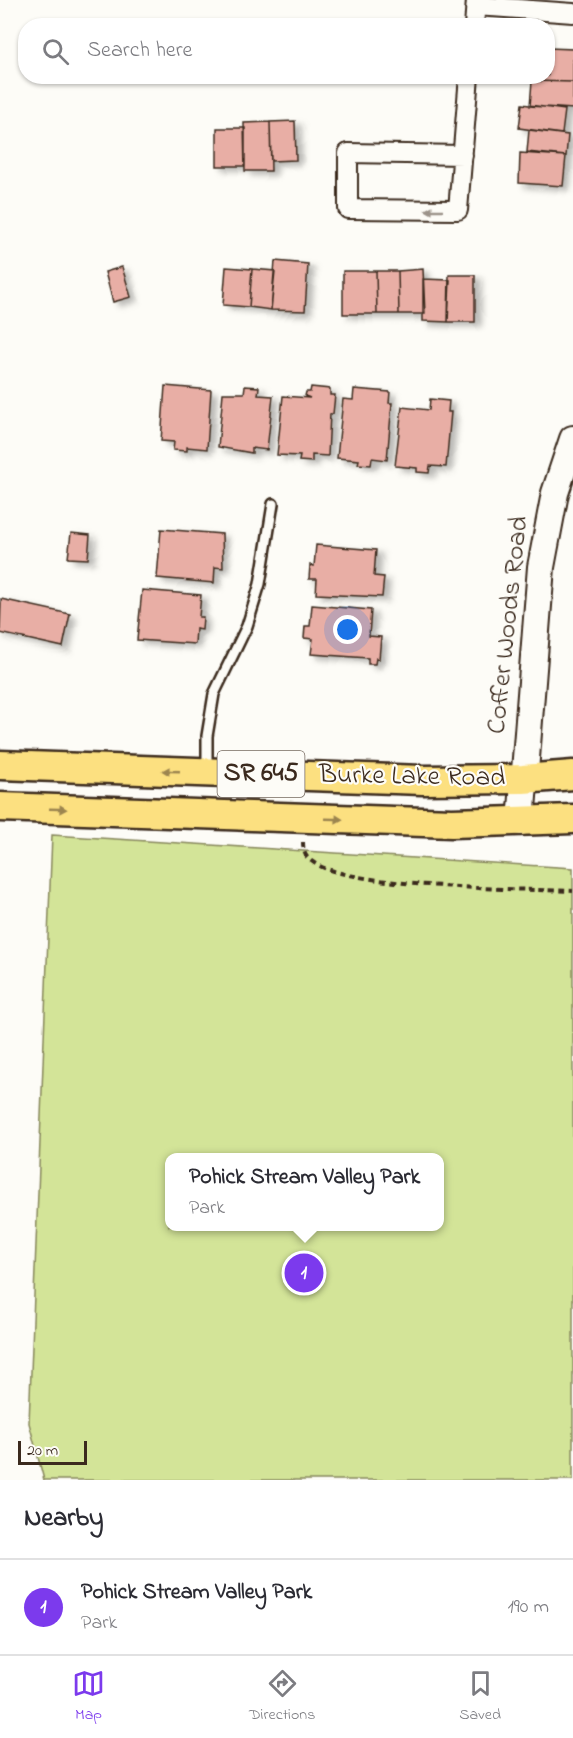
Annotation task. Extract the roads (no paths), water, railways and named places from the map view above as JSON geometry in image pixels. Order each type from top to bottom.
[{"type":"main road","name":"Burke Lake Road","points":[[0,765],[423,780],[523,779],[573,775]]},
{"type":"main road","name":"Burke Lake Road","points":[[0,807],[429,822],[521,822],[573,819]]},
{"type":"street","points":[[475,18],[476,3],[573,13]]},
{"type":"street","points":[[463,155],[348,153],[348,209],[458,210],[463,155],[469,84]]},
{"type":"street","name":"Coffer Woods Road","points":[[521,822],[541,567],[555,494],[573,439]]},
{"type":"lane","points":[[207,772],[207,736],[214,694],[247,626],[257,594],[273,504]]},
{"type":"place","name":"Pohick Stream Valley Park","points":[[304,1273]]}]
